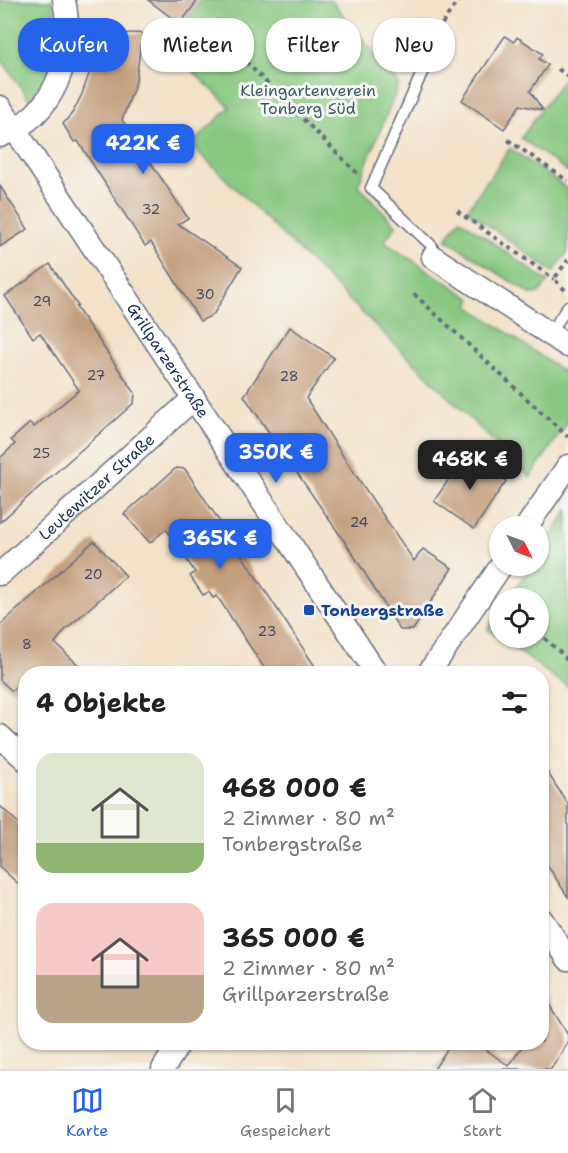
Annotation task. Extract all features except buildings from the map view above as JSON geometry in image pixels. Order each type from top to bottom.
[{"type":"street","points":[[8,133],[44,104],[57,83],[65,63],[69,27],[64,0]]},
{"type":"street","name":"Grillparzerstraße","points":[[0,107],[8,133],[194,398],[372,666]]},
{"type":"street","points":[[433,257],[559,340]]},
{"type":"street","name":"Leutewitzer Straße","points":[[0,574],[194,398]]},
{"type":"street","points":[[534,516],[568,466]]},
{"type":"street","points":[[433,666],[494,576]]},
{"type":"street","points":[[0,736],[18,753]]},
{"type":"street","points":[[549,930],[568,959]]},
{"type":"street","points":[[163,1069],[175,1050]]},
{"type":"lane","points":[[422,72],[371,188],[432,246],[433,257]]},
{"type":"lane","points":[[559,340],[568,306]]},
{"type":"path","points":[[446,18],[458,0]]},
{"type":"path","points":[[558,69],[568,76]]},
{"type":"path","points":[[254,70],[371,188]]},
{"type":"path","points":[[508,140],[568,181]]},
{"type":"path","points":[[457,211],[554,279],[568,293]]},
{"type":"path","points":[[554,279],[568,260]]},
{"type":"path","points":[[414,294],[568,437]]},
{"type":"path","points":[[549,642],[565,657],[568,663]]},
{"type":"green space","points":[[0,0],[52,0],[55,18],[18,18],[18,72],[50,72],[31,102],[0,57]]},
{"type":"green space","name":"Kleingartenverein Tonberg Süd","points":[[200,0],[331,0],[346,18],[266,18],[266,72],[361,72],[361,37],[373,52],[373,72],[389,72],[399,84],[358,185],[396,225],[384,242],[472,299],[469,306],[568,375],[568,422],[530,477],[191,145],[230,107],[194,72],[254,72],[254,18],[187,18]]},
{"type":"green space","points":[[563,79],[568,82],[568,172],[521,138]]},
{"type":"green space","points":[[510,148],[568,189],[568,251],[553,272],[467,210]]},
{"type":"green space","points":[[460,219],[548,282],[538,294],[530,294],[446,239]]},
{"type":"green space","points":[[568,510],[568,687],[549,673],[549,666],[539,666],[514,648],[549,648],[549,588],[515,588],[524,576],[549,576],[549,539]]},
{"type":"place","name":"Tonbergstraße","points":[[309,610]]}]
